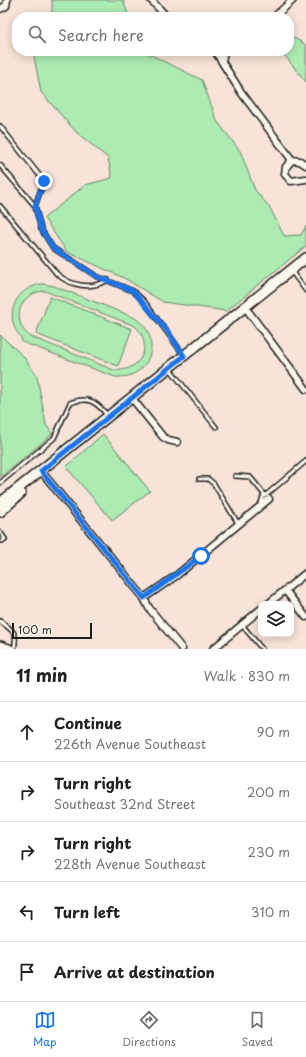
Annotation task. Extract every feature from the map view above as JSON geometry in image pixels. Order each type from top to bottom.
[{"type":"main road","points":[[0,503],[306,258]]},
{"type":"main road","points":[[0,512],[38,478],[41,471]]},
{"type":"main road","points":[[0,646],[9,649]]},
{"type":"street","points":[[0,8],[6,6],[7,0]]},
{"type":"street","points":[[151,0],[162,12]]},
{"type":"street","points":[[280,12],[293,0]]},
{"type":"street","points":[[218,56],[241,92],[292,160],[300,161],[306,165]]},
{"type":"street","points":[[222,62],[223,56]]},
{"type":"street","points":[[292,160],[286,166],[286,178],[290,182],[306,179]]},
{"type":"street","points":[[245,307],[306,389]]},
{"type":"street","points":[[131,397],[163,437],[177,442]]},
{"type":"street","points":[[41,471],[144,598],[149,608],[182,649]]},
{"type":"street","points":[[144,598],[177,575],[239,525],[259,508],[267,498]]},
{"type":"street","points":[[271,601],[306,573]]},
{"type":"street","points":[[284,590],[306,617]]},
{"type":"street","points":[[213,649],[258,612]]},
{"type":"lane","points":[[0,126],[44,181],[35,206]]},
{"type":"lane","points":[[0,166],[35,206],[41,229],[53,248],[96,276],[133,291],[158,320],[184,356]]},
{"type":"lane","points":[[0,206],[57,274],[64,279],[81,286],[101,285],[108,280]]},
{"type":"lane","points":[[291,270],[306,291]]},
{"type":"lane","points":[[169,368],[216,427]]},
{"type":"lane","points":[[0,483],[54,438],[70,403],[79,399],[90,400],[97,403],[108,416]]},
{"type":"lane","points":[[235,476],[250,477],[267,498],[306,462]]},
{"type":"lane","points":[[199,478],[208,479],[214,484],[239,525]]},
{"type":"lane","points":[[0,532],[5,539],[2,541]]},
{"type":"lane","points":[[0,621],[15,634],[16,638],[14,649]]},
{"type":"lane","points":[[242,625],[262,649]]},
{"type":"green space","points":[[52,0],[123,0],[127,12],[52,12]]},
{"type":"green space","points":[[294,38],[306,45],[306,82],[285,56],[294,56]]},
{"type":"green space","points":[[153,56],[202,80],[217,121],[240,151],[255,190],[270,208],[284,236],[301,235],[306,226],[306,246],[226,311],[163,302],[124,278],[67,252],[44,218],[85,185],[112,178],[108,158],[76,132],[41,92],[34,57]]},
{"type":"green space","points":[[43,284],[54,286],[131,316],[142,323],[148,333],[151,343],[150,354],[146,363],[138,371],[128,376],[115,377],[22,342],[14,326],[12,318],[13,311],[18,298],[29,288]],"holes":[[[45,291],[135,326],[141,333],[144,341],[142,356],[131,367],[123,370],[114,370],[29,336],[23,329],[19,315],[20,308],[29,296]]]},
{"type":"green space","points":[[50,297],[132,329],[118,366],[36,334]]},
{"type":"green space","points":[[0,335],[23,356],[37,376],[46,425],[52,433],[2,476],[0,476]]},
{"type":"green space","points":[[103,434],[150,491],[112,520],[66,467]]},
{"type":"route","points":[[44,181],[35,206],[41,229],[53,248],[96,276],[133,291],[144,301],[184,356],[41,471],[131,584],[144,598],[201,556]]}]
